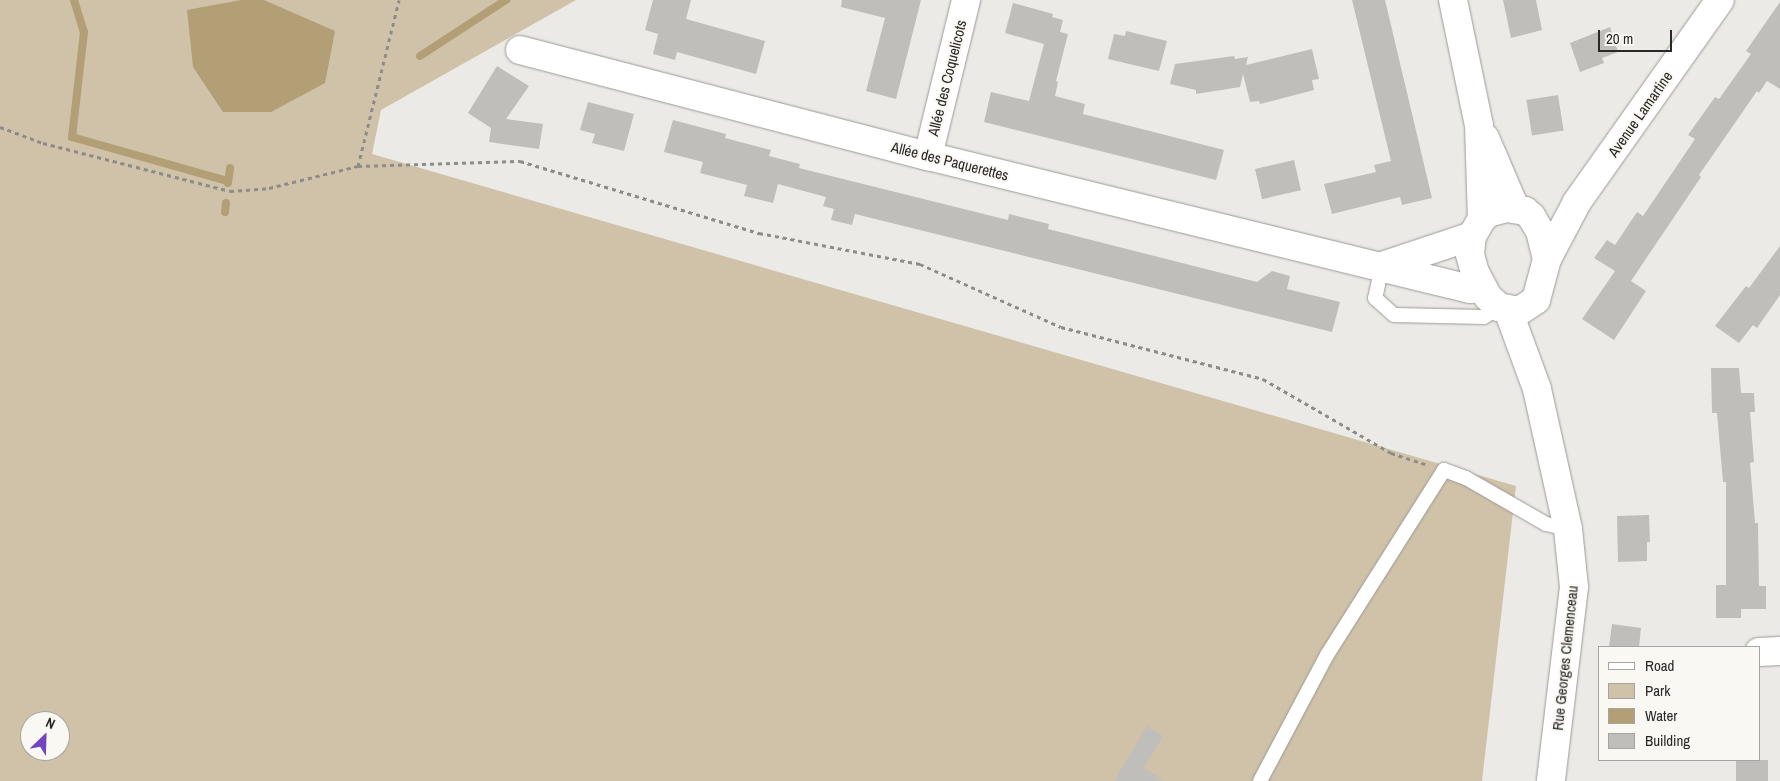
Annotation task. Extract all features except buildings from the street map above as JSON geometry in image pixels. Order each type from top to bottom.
[{"type":"street","name":"Allée des Coquelicots","points":[[928,156],[966,0]]},
{"type":"street","name":"Rue Georges Clemenceau","points":[[1453,0],[1479,125],[1477,227],[1470,254],[1505,302],[1537,388],[1568,529],[1574,587],[1551,781]]},
{"type":"street","name":"Avenue Lamartine","points":[[1547,259],[1577,202],[1716,2]]},
{"type":"street","name":"Allée des Paquerettes","points":[[520,50],[928,156],[1382,266],[1470,289],[1505,302]]},
{"type":"street","name":"Rue Georges Clemenceau","points":[[1479,125],[1523,212],[1540,231],[1547,259],[1540,290],[1505,302]]},
{"type":"street","points":[[1382,266],[1477,227],[1488,213],[1523,212],[1577,202]]},
{"type":"street","points":[[1760,652],[1780,651]]},
{"type":"lane","points":[[1382,266],[1375,298],[1394,316],[1484,317],[1505,302]]},
{"type":"lane","points":[[1260,781],[1327,655],[1444,470],[1466,478],[1546,524],[1568,529]]},
{"type":"path","points":[[358,166],[399,0]]},
{"type":"path","points":[[0,127],[43,143],[230,191],[269,188],[358,166],[520,161],[759,233],[920,264],[1061,327],[1263,379],[1391,453],[1444,470]]},
{"type":"green space","points":[[0,0],[576,0],[381,110],[372,154],[1516,486],[1482,781],[0,781]]},
{"type":"water","points":[[241,0],[264,0],[335,31],[325,83],[271,112],[223,112],[193,67],[187,10]]},
{"type":"waterway","points":[[74,0],[84,32],[72,137],[228,181]]},
{"type":"waterway","points":[[420,56],[506,0]]},
{"type":"waterway","points":[[228,183],[230,168]]},
{"type":"waterway","points":[[225,212],[226,203]]}]
